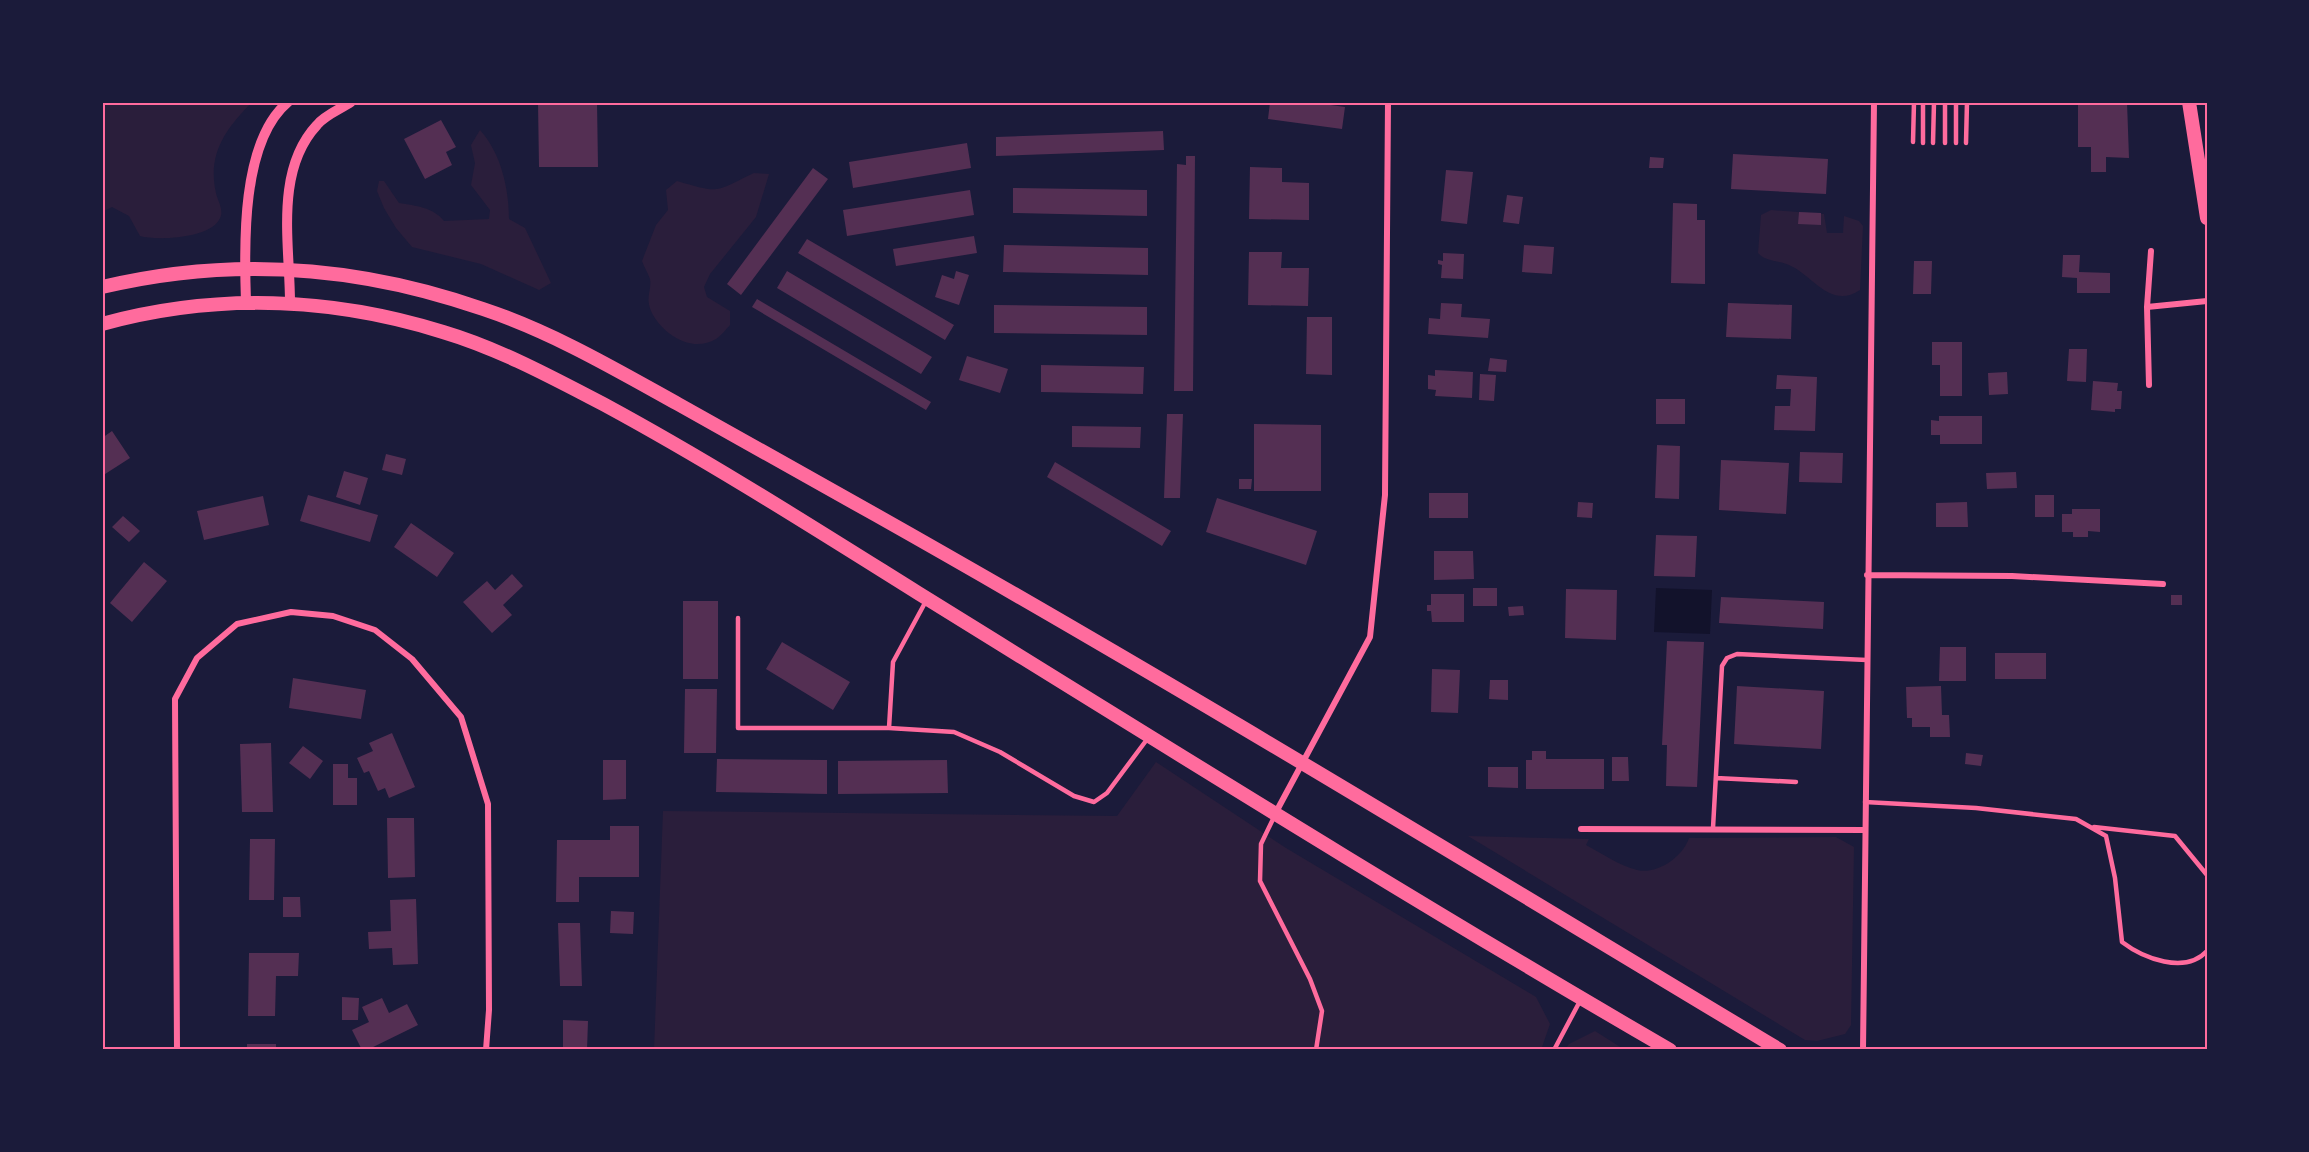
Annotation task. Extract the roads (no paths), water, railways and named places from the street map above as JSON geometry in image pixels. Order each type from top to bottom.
[{"type":"main road","points":[[2189,102],[2207,218]]},
{"type":"main road","points":[[102,287],[154,274],[245,267],[290,268],[374,278],[484,309],[583,351],[962,563],[1780,1050]]},
{"type":"main road","points":[[102,324],[151,310],[246,302],[290,303],[364,311],[446,333],[542,372],[681,446],[1275,814],[1581,999],[1670,1050]]},
{"type":"street","points":[[246,302],[248,197],[258,148],[280,108],[288,102]]},
{"type":"street","points":[[290,303],[287,199],[295,157],[317,124],[351,102]]},
{"type":"street","points":[[1275,814],[1300,763],[1370,637],[1385,495],[1388,102]]},
{"type":"street","points":[[1863,1050],[1866,660],[1875,214],[1875,102]]},
{"type":"street","points":[[2149,385],[2148,307],[2151,251]]},
{"type":"street","points":[[2148,307],[2207,301]]},
{"type":"street","points":[[1868,575],[2012,576],[2163,584]]},
{"type":"street","points":[[177,1050],[175,699],[197,658],[237,624],[291,612],[333,616],[375,630],[412,659],[461,717],[488,804],[489,1010],[486,1050]]},
{"type":"street","points":[[1581,829],[1865,830]]},
{"type":"lane","points":[[1913,142],[1914,102]]},
{"type":"lane","points":[[1923,102],[1923,142]]},
{"type":"lane","points":[[1933,143],[1934,102]]},
{"type":"lane","points":[[1945,102],[1945,143]]},
{"type":"lane","points":[[1956,102],[1956,143]]},
{"type":"lane","points":[[1966,143],[1967,102]]},
{"type":"lane","points":[[889,728],[893,662],[928,599]]},
{"type":"lane","points":[[738,618],[738,728],[889,728],[954,732],[1000,752],[1074,796],[1094,802],[1107,793],[1149,736]]},
{"type":"lane","points":[[1713,828],[1722,666],[1727,657],[1737,654],[1866,660]]},
{"type":"lane","points":[[1716,778],[1796,782]]},
{"type":"lane","points":[[1865,802],[1976,808],[2076,819],[2106,837],[2112,856],[2122,942],[2140,956],[2170,963],[2201,957],[2207,951]]},
{"type":"lane","points":[[1275,814],[1261,844],[1260,881],[1310,979],[1322,1011],[1316,1050]]},
{"type":"lane","points":[[2092,827],[2175,836],[2207,875]]},
{"type":"lane","points":[[1554,1050],[1581,999]]}]
